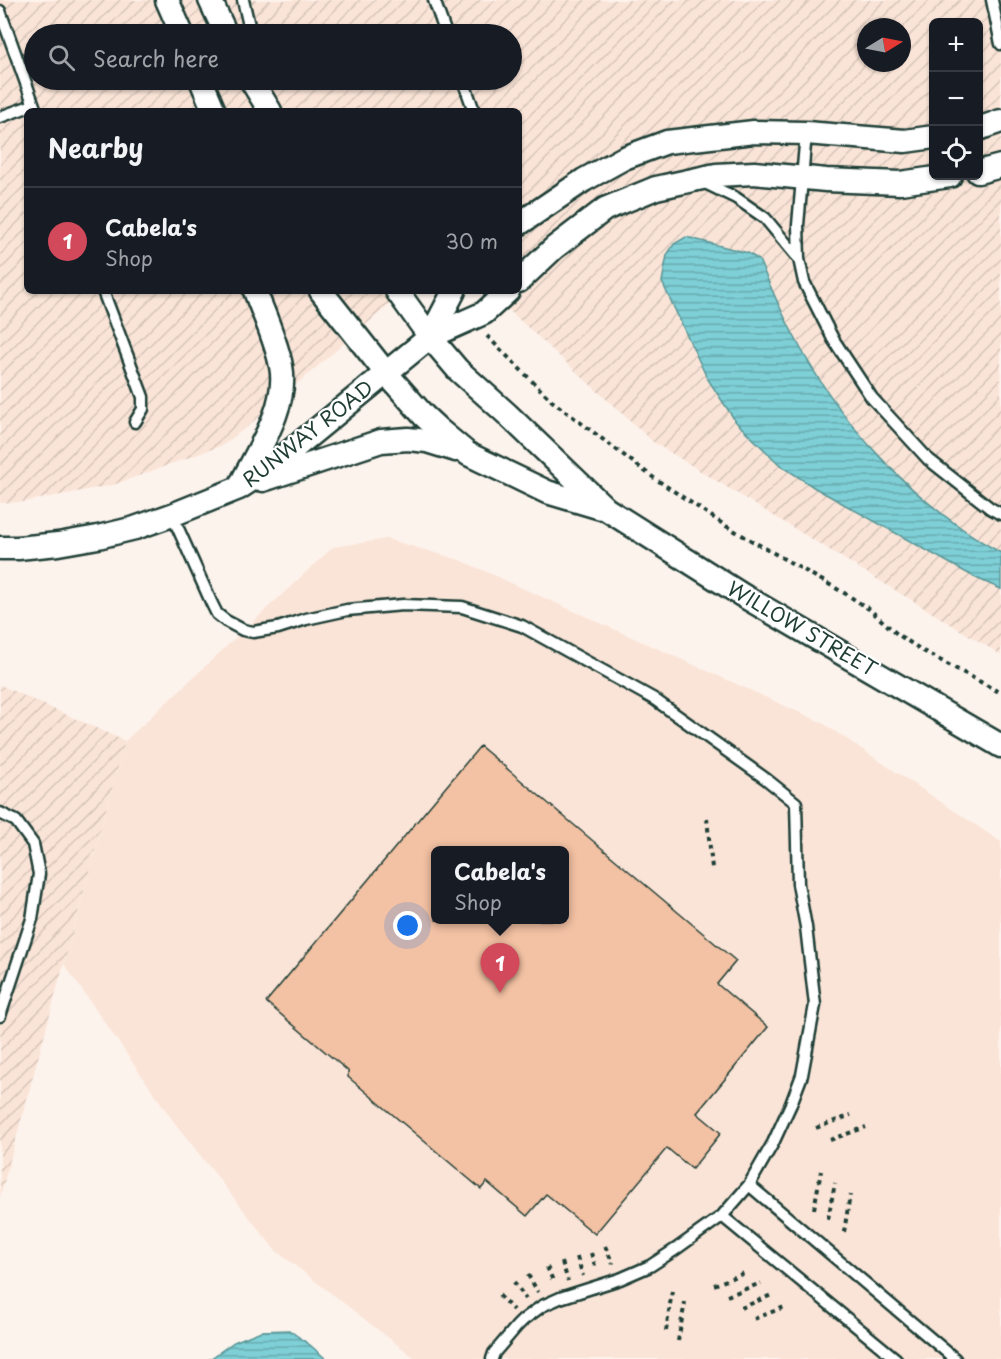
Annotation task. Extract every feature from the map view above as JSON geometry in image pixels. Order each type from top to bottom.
[{"type":"street","points":[[167,0],[178,24]]},
{"type":"street","points":[[210,0],[221,24]]},
{"type":"street","points":[[195,90],[199,108]]},
{"type":"street","points":[[205,90],[213,108]]},
{"type":"street","points":[[257,90],[269,108]]},
{"type":"street","points":[[983,127],[1001,121]]},
{"type":"street","points":[[522,222],[584,180],[614,163],[667,142],[754,132],[806,133],[905,141],[929,138]]},
{"type":"street","points":[[983,171],[1001,166]]},
{"type":"street","points":[[522,278],[554,248],[605,209],[656,188],[716,175],[754,173],[900,183],[929,179]]},
{"type":"street","points":[[239,488],[279,406],[282,386],[278,351],[256,294]]},
{"type":"street","name":"WILLOW STREET","points":[[323,294],[424,416],[468,454],[547,492],[606,509]]},
{"type":"street","name":"WILLOW STREET","points":[[398,294],[458,370],[606,509],[742,595],[1001,746]]},
{"type":"street","points":[[430,337],[452,294]]},
{"type":"street","points":[[430,337],[484,313],[505,294]]},
{"type":"street","name":"RUNWAY ROAD","points":[[0,548],[58,544],[135,528],[239,488],[271,467],[430,337]]},
{"type":"street","points":[[239,488],[381,441],[408,439],[427,441],[468,454]]},
{"type":"lane","points":[[243,0],[249,24]]},
{"type":"lane","points":[[434,0],[442,24]]},
{"type":"lane","points":[[992,0],[1001,44]]},
{"type":"lane","points":[[0,11],[24,78]]},
{"type":"lane","points":[[29,90],[35,108]]},
{"type":"lane","points":[[266,90],[270,108]]},
{"type":"lane","points":[[467,90],[473,108]]},
{"type":"lane","points":[[0,117],[24,111]]},
{"type":"lane","points":[[806,133],[798,225],[799,260],[804,282],[833,339],[872,398],[928,459],[990,508],[1001,514]]},
{"type":"lane","points":[[696,179],[736,198],[765,218],[799,260]]},
{"type":"lane","points":[[104,294],[142,397],[143,409],[135,422]]},
{"type":"lane","points":[[172,515],[217,614],[234,626],[254,632],[279,628],[347,610],[403,605],[462,607],[522,626],[654,699],[796,803],[798,884],[806,927],[815,1005],[802,1075],[776,1136],[749,1185],[722,1216],[650,1266],[542,1306],[523,1320],[494,1353],[492,1359]]},
{"type":"lane","points":[[0,813],[16,821],[33,844],[39,874],[32,919],[0,1016]]},
{"type":"lane","points":[[749,1185],[955,1359]]},
{"type":"lane","points":[[722,1216],[896,1359]]},
{"type":"path","points":[[486,335],[552,401],[654,478],[726,526],[846,594],[869,609],[897,634],[923,651],[1001,693]]},
{"type":"path","points":[[707,818],[712,868]]},
{"type":"path","points":[[816,1128],[852,1115]]},
{"type":"path","points":[[830,1140],[866,1127]]},
{"type":"path","points":[[814,1209],[821,1171]]},
{"type":"path","points":[[828,1219],[835,1183]]},
{"type":"path","points":[[844,1232],[850,1195]]},
{"type":"path","points":[[714,1284],[747,1272]]},
{"type":"path","points":[[727,1296],[761,1283]]},
{"type":"path","points":[[666,1331],[672,1291]]},
{"type":"path","points":[[741,1308],[774,1294]]},
{"type":"path","points":[[678,1341],[685,1302]]},
{"type":"path","points":[[754,1319],[787,1306]]},
{"type":"shaded area","points":[[0,0],[1001,0],[1001,655],[653,442],[491,294],[522,294],[522,108],[24,108],[24,294],[402,294],[223,445],[113,485],[24,502],[0,503]]},
{"type":"shaded area","points":[[387,539],[460,560],[821,722],[1001,842],[1001,1359],[416,1359],[275,1250],[174,1122],[64,964],[125,741],[333,547]]},
{"type":"shaded area","points":[[0,685],[125,741],[0,1197]]},
{"type":"water","points":[[686,237],[748,253],[759,260],[791,330],[830,396],[880,457],[908,485],[937,510],[1001,553],[1001,589],[976,578],[815,488],[780,465],[736,422],[707,378],[662,282],[667,255],[674,244]]},
{"type":"water","points":[[289,1330],[326,1359],[210,1359],[234,1342],[261,1331]]},
{"type":"building","points":[[480,746],[736,961],[717,984],[768,1027],[697,1113],[721,1133],[692,1169],[667,1148],[595,1234],[546,1194],[527,1216],[487,1182],[481,1189],[348,1077],[348,1071],[266,1002]]},
{"type":"place","name":"Cabela's","points":[[500,993]]}]
